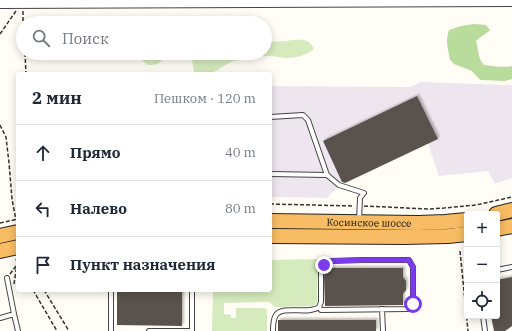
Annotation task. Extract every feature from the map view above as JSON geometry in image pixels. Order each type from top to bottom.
[{"type":"highway","points":[[500,213],[512,210]]},
{"type":"highway","name":"Косинское шоссе","points":[[272,221],[418,223],[464,220]]},
{"type":"highway","points":[[0,236],[16,225]]},
{"type":"highway","points":[[500,228],[512,226]]},
{"type":"highway","name":"Косинское шоссе","points":[[272,236],[404,237],[464,234]]},
{"type":"highway","points":[[0,251],[16,247]]},
{"type":"street","points":[[0,3],[23,6],[386,1],[512,1]]},
{"type":"lane","points":[[272,116],[303,115],[308,120],[326,175],[339,185],[364,193],[360,198],[358,222]]},
{"type":"lane","points":[[272,174],[326,175]]},
{"type":"lane","points":[[273,331],[275,315],[286,311],[314,310],[319,308],[321,310],[408,309],[413,304],[413,267],[409,260],[327,262],[321,270],[321,302],[319,308]]},
{"type":"lane","points":[[500,269],[512,267]]},
{"type":"lane","points":[[7,278],[18,331]]},
{"type":"lane","points":[[111,292],[111,331]]},
{"type":"lane","points":[[149,331],[192,331],[192,292]]},
{"type":"lane","points":[[382,309],[383,331]]},
{"type":"lane","points":[[0,318],[14,314]]},
{"type":"lane","points":[[483,319],[485,331]]},
{"type":"path","points":[[23,6],[24,16]]},
{"type":"path","points":[[0,34],[23,6]]},
{"type":"path","points":[[25,60],[26,72]]},
{"type":"path","points":[[0,125],[6,136],[12,199],[16,219]]},
{"type":"path","points":[[272,204],[428,209],[476,205],[512,196]]},
{"type":"path","points":[[0,223],[16,224]]},
{"type":"path","points":[[460,250],[468,331]]},
{"type":"path","points":[[7,278],[16,267]]},
{"type":"path","points":[[14,288],[16,276]]},
{"type":"path","points":[[34,292],[57,331]]},
{"type":"path","points":[[45,292],[69,331]]},
{"type":"shaded area","points":[[420,82],[512,85],[512,178],[495,184],[488,171],[439,176],[427,141],[343,181],[327,198],[272,197],[272,86],[410,87]]},
{"type":"green space","points":[[474,24],[486,25],[490,30],[476,41],[479,56],[484,65],[502,67],[512,66],[512,79],[505,81],[480,80],[472,71],[454,64],[450,60],[447,42],[449,30]]},
{"type":"green space","points":[[307,41],[314,49],[305,54],[294,57],[286,58],[272,56],[272,42]]},
{"type":"green space","points":[[142,60],[162,60],[155,65],[148,65]]},
{"type":"green space","points":[[192,60],[238,60],[213,72],[195,72]]},
{"type":"green space","points":[[318,259],[317,302],[314,306],[275,307],[269,302],[224,303],[224,314],[231,315],[231,318],[236,318],[236,308],[265,308],[267,310],[267,331],[212,331],[213,292],[272,292],[272,260]]},
{"type":"building","points":[[417,96],[438,139],[345,183],[342,182],[323,141]]},
{"type":"building","points":[[326,268],[403,268],[403,277],[406,281],[406,290],[403,294],[403,305],[325,306],[324,277]]},
{"type":"building","points":[[512,277],[512,326],[505,331],[494,331],[492,319],[500,319],[500,279]]},
{"type":"building","points":[[117,292],[182,292],[182,326],[117,325]]},
{"type":"building","points":[[278,320],[376,320],[376,331],[278,331]]},
{"type":"route","points":[[324,265],[331,261],[409,260],[413,267],[414,274],[413,304]]}]
